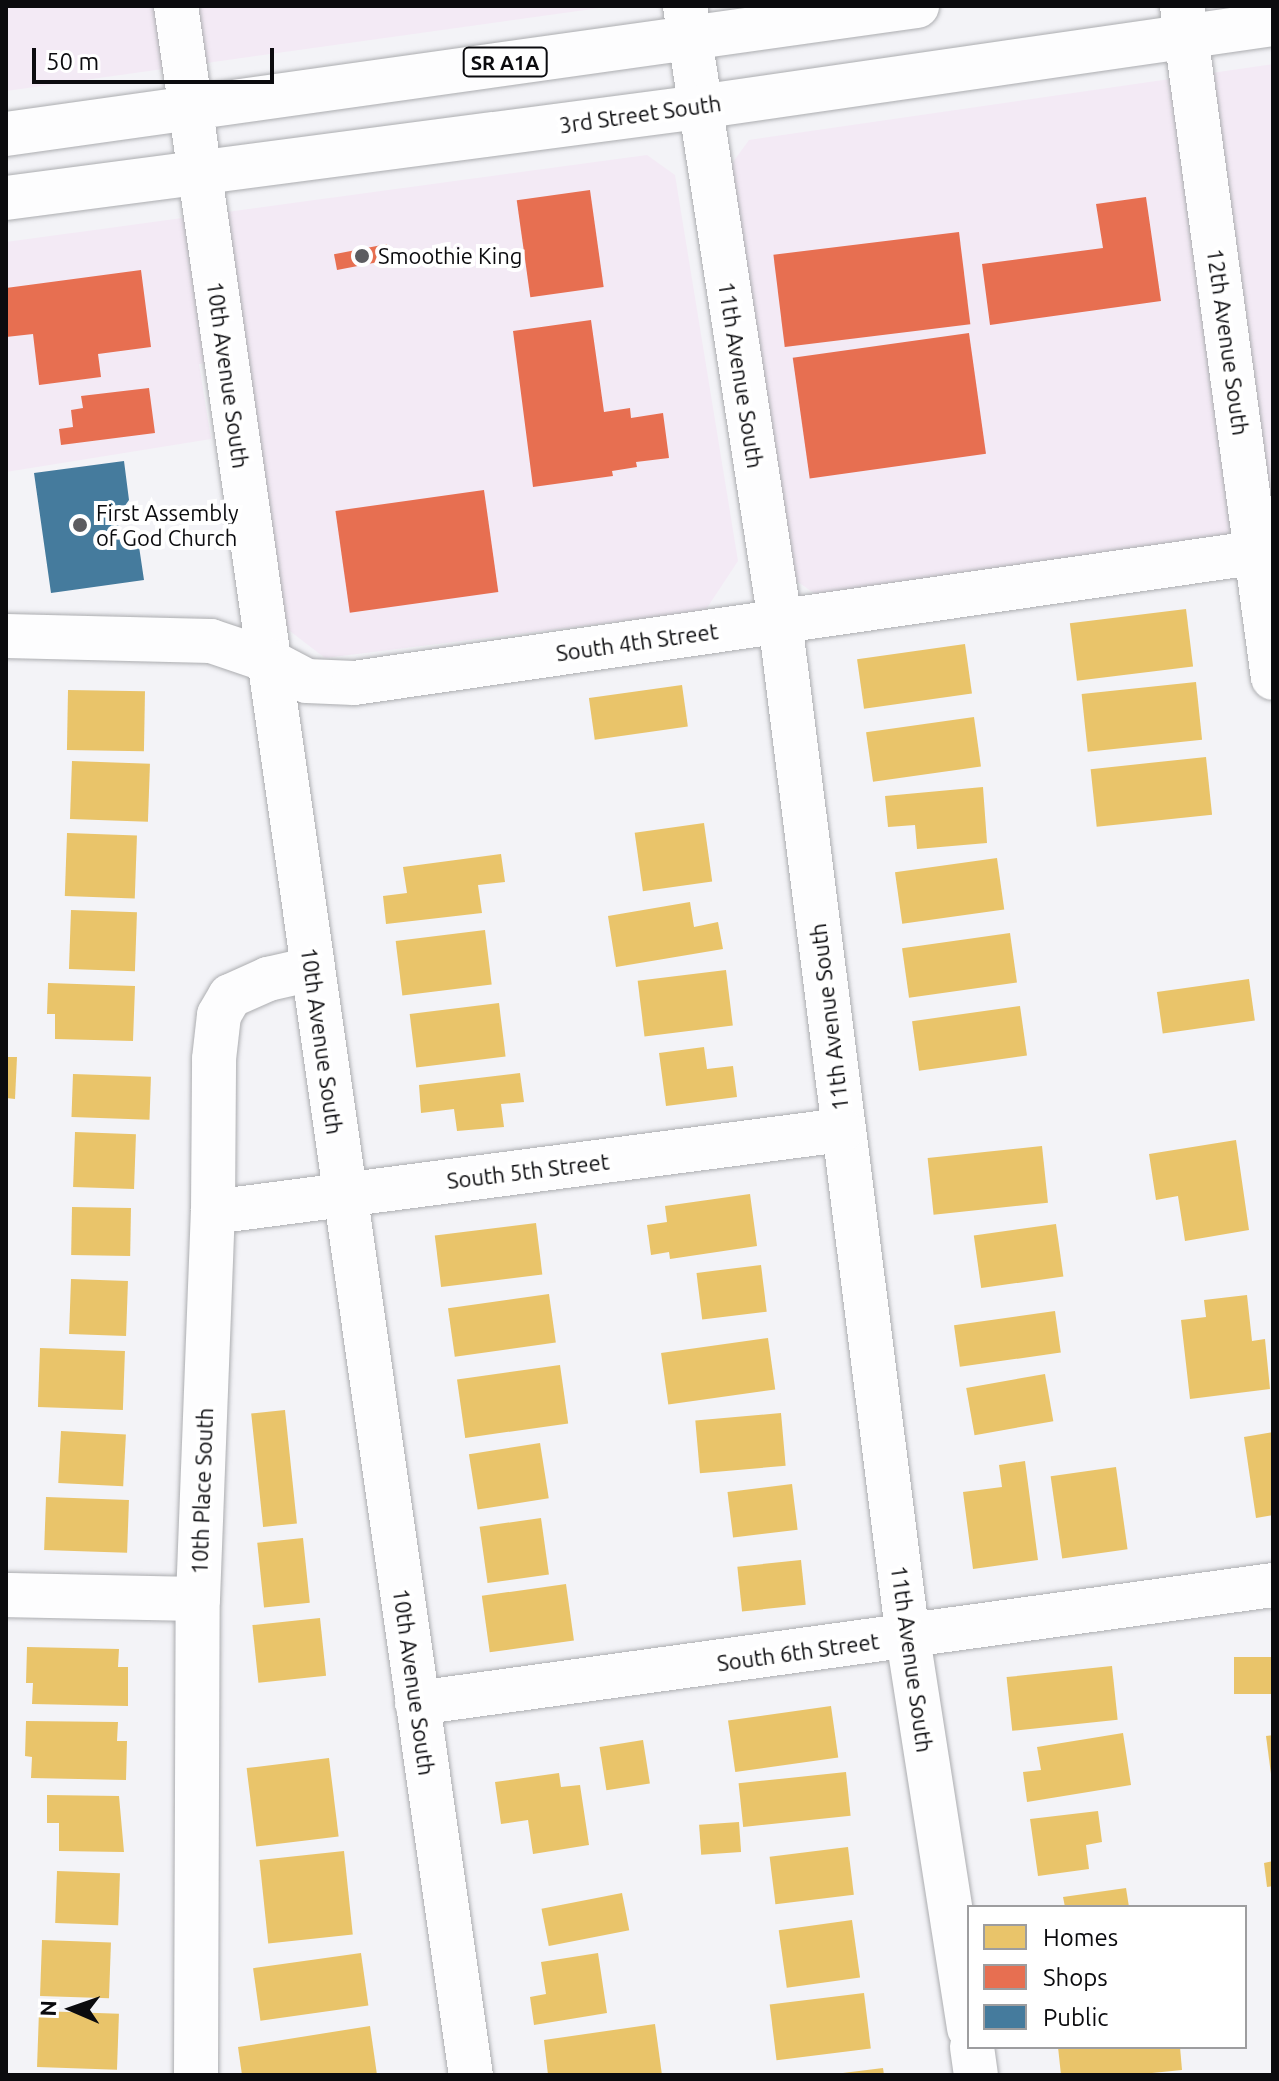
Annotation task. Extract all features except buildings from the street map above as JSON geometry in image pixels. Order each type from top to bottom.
[{"type":"street","name":"10th Avenue South","points":[[176,6],[471,2075]]},
{"type":"street","name":"SR A1A","points":[[6,134],[191,109],[687,22],[917,6]]},
{"type":"street","name":"3rd Street South","points":[[6,198],[699,107],[1184,21],[1273,24]]},
{"type":"street","name":"12th Avenue South","points":[[1184,21],[1264,552],[1273,678]]},
{"type":"street","name":"11th Avenue South","points":[[687,22],[780,621],[908,1638],[967,2015]]},
{"type":"street","name":"South 4th Street","points":[[6,636],[211,641],[267,660],[307,681],[354,683],[1264,552]]},
{"type":"street","name":"10th Place South","points":[[196,2075],[198,1599],[213,1212],[214,1059],[219,1015],[230,996],[268,979],[312,969]]},
{"type":"street","name":"South 5th Street","points":[[213,1212],[842,1130]]},
{"type":"street","name":"South 6th Street","points":[[417,1703],[908,1638],[1273,1585]]},
{"type":"street","points":[[6,1595],[198,1599]]},
{"type":"street","points":[[972,2049],[976,2075]]},
{"type":"shaded area","points":[[6,6],[614,6],[6,91]]},
{"type":"shaded area","points":[[1273,64],[1273,530],[818,596],[788,575],[728,169],[749,140]]},
{"type":"shaded area","points":[[647,155],[675,175],[738,561],[705,611],[325,658],[286,628],[244,357],[199,364],[211,439],[6,472],[6,242]]},
{"type":"place","name":"Smoothie King","points":[[362,256]]},
{"type":"place","name":"First Assembly of God Church","points":[[80,525]]}]
